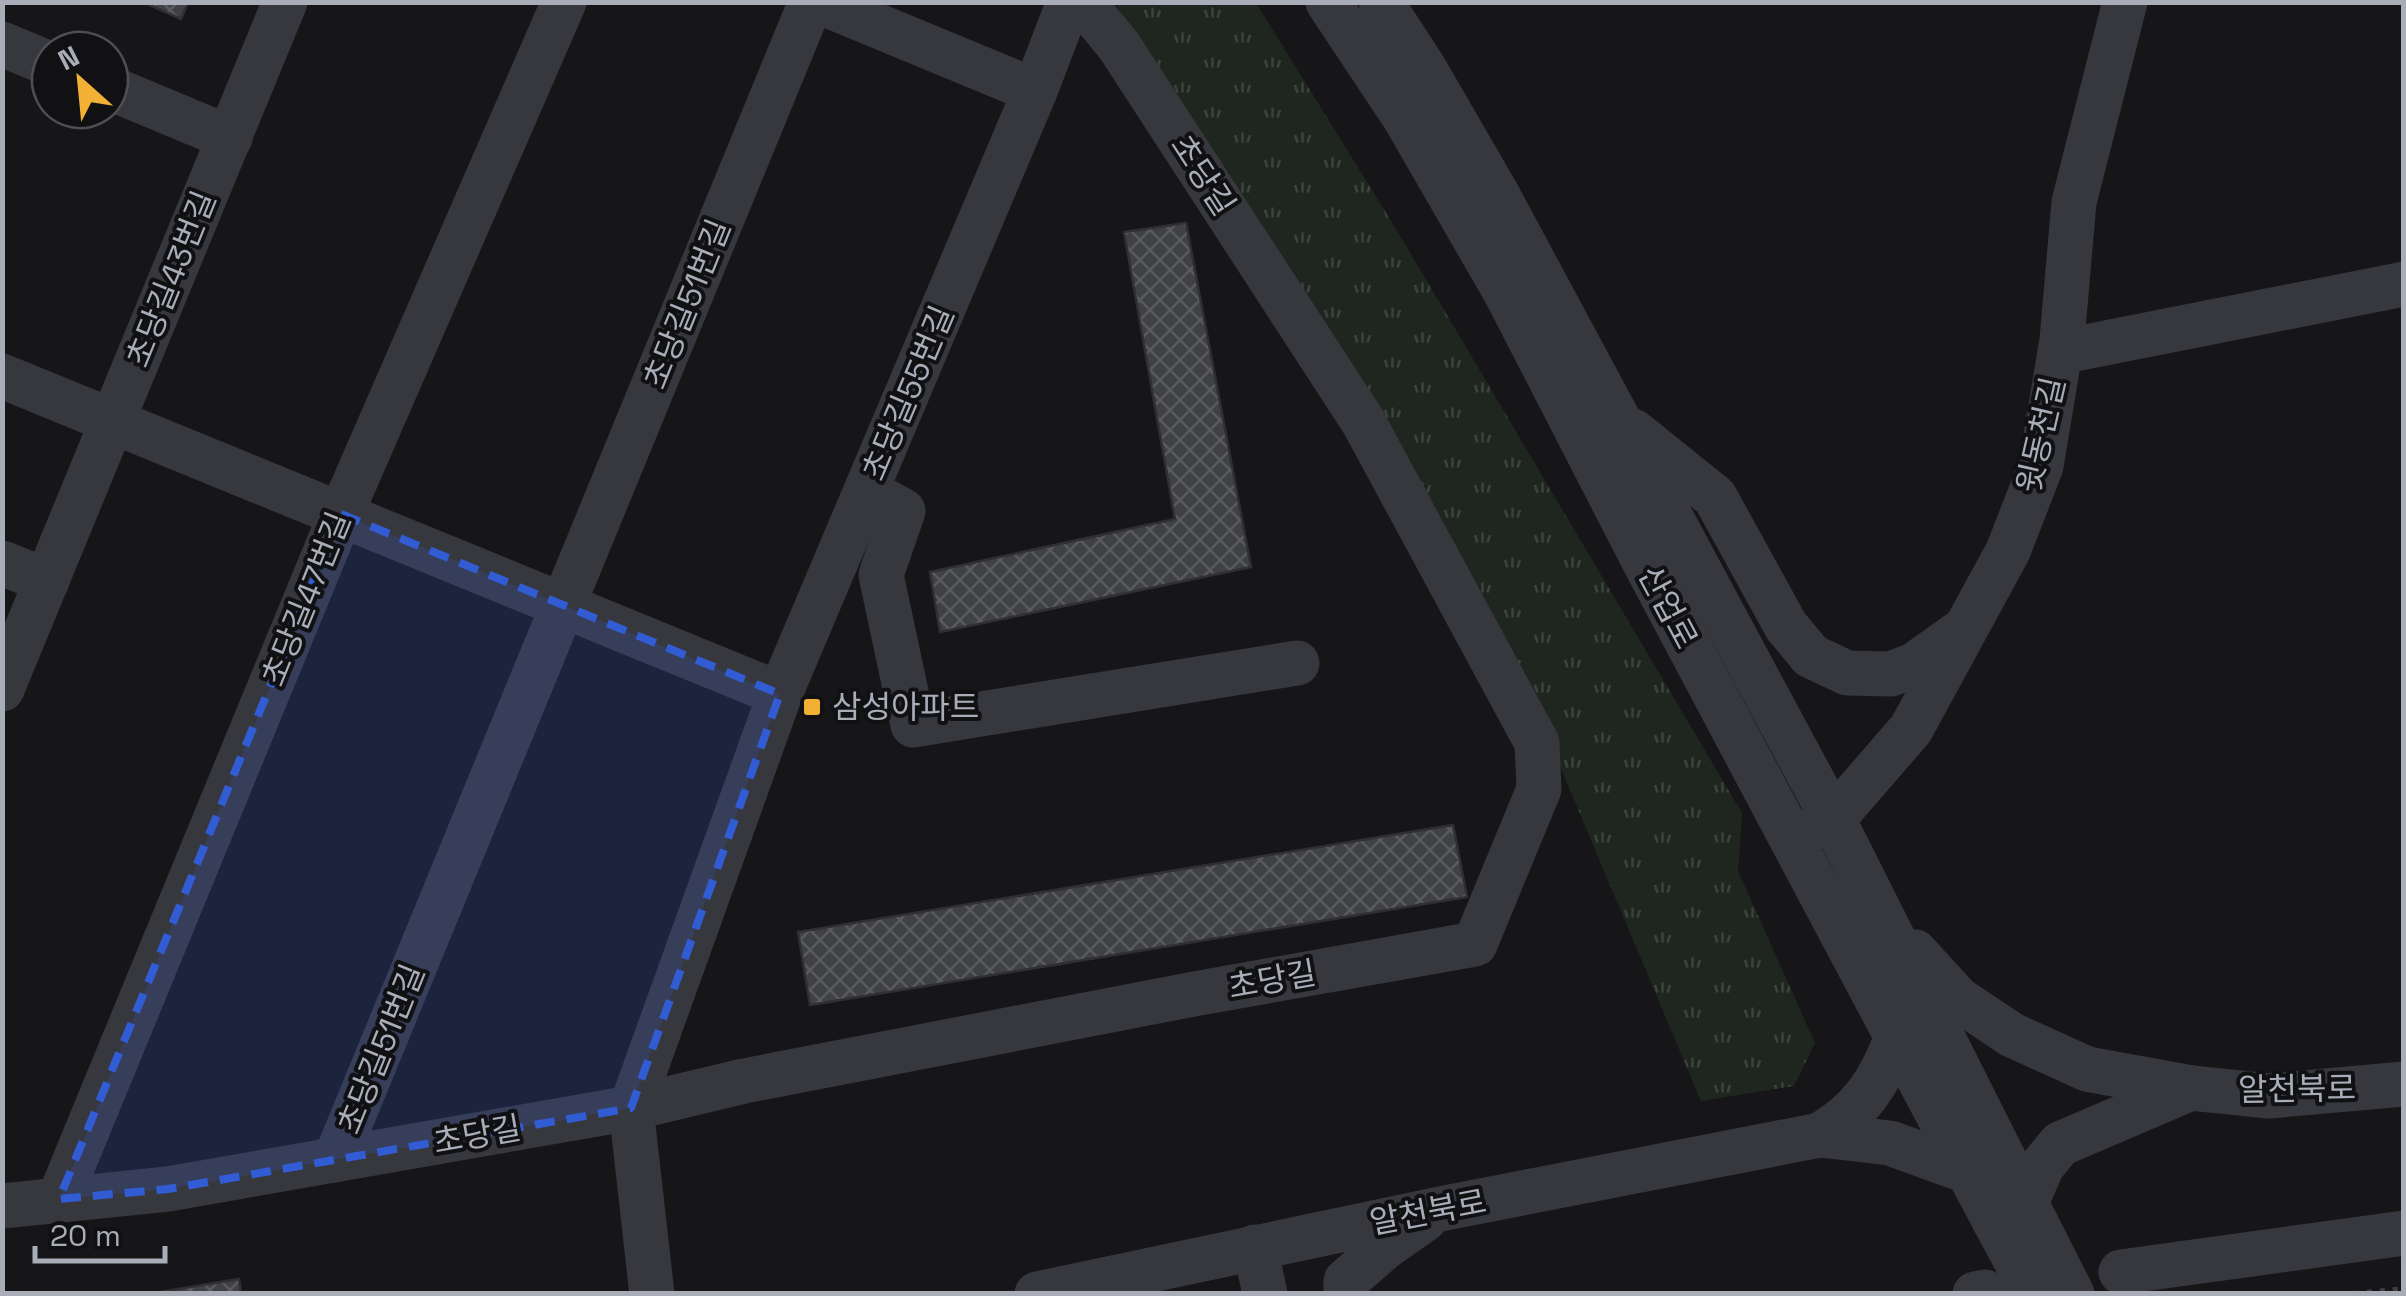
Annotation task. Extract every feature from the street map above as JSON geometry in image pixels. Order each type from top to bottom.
[{"type":"street","name":"초당길43번길","points":[[2,689],[285,2]]},
{"type":"street","name":"초당길47번길","points":[[59,1199],[340,514],[564,2]]},
{"type":"street","name":"초당길51번길","points":[[335,1160],[811,2]]},
{"type":"street","points":[[820,2],[1035,91]]},
{"type":"street","name":"초당길55번길","points":[[631,1108],[780,694],[1070,2]]},
{"type":"street","name":"초당길","points":[[2,1206],[168,1189],[631,1108],[763,1077],[1476,944],[1538,790],[1537,742],[1364,423],[1119,46],[1083,2]]},
{"type":"street","name":"산업로","points":[[1328,2],[1405,118],[1506,293],[1896,1039],[1970,1172],[2018,1215]]},
{"type":"street","name":"산업로","points":[[1381,2],[1497,194],[1833,819],[2018,1215]]},
{"type":"street","name":"윗동천길","points":[[1833,819],[1911,729],[2008,551],[2041,466],[2060,352],[2074,202],[2126,2]]},
{"type":"street","points":[[2,44],[30,56]]},
{"type":"street","points":[[130,96],[230,138]]},
{"type":"street","points":[[2060,352],[2404,284]]},
{"type":"street","points":[[2,376],[780,694]]},
{"type":"street","points":[[1617,419],[1715,497],[1786,626],[1811,656],[1848,673],[1891,674],[1914,665],[1965,629]]},
{"type":"street","points":[[867,490],[903,511],[881,575],[914,725],[1297,663]]},
{"type":"street","points":[[2,563],[47,582]]},
{"type":"street","points":[[1791,840],[1833,819]]},
{"type":"street","name":"알천북로","points":[[1876,910],[1958,999],[2012,1035],[2087,1069],[2191,1088],[2268,1096],[2404,1084]]},
{"type":"street","points":[[1820,1135],[1861,1106],[1882,1074],[1896,1039]]},
{"type":"street","points":[[2034,1294],[2018,1215],[2042,1166],[2060,1144],[2191,1088]]},
{"type":"street","points":[[631,1108],[652,1294]]},
{"type":"street","points":[[1820,1135],[1890,1143],[1970,1172]]},
{"type":"street","name":"알천북로","points":[[1037,1294],[1440,1209],[1820,1135]]},
{"type":"street","points":[[1346,1294],[1346,1282],[1359,1270],[1440,1209]]},
{"type":"street","points":[[2018,1215],[2072,1294]]},
{"type":"street","points":[[2121,1272],[2404,1233]]},
{"type":"street","points":[[1254,1248],[1265,1294]]},
{"type":"path","points":[[2354,1294],[2404,1289]]},
{"type":"highlighted area","points":[[341,514],[780,694],[631,1108],[168,1189],[59,1199]]},
{"type":"green space","points":[[1115,3],[1256,3],[1396,229],[1742,813],[1738,871],[1815,1043],[1794,1086],[1701,1101],[1551,745]]},
{"type":"building","points":[[143,2],[188,2],[181,19]]},
{"type":"building","points":[[1186,223],[1251,567],[940,632],[930,572],[1175,519],[1124,232]]},
{"type":"building","points":[[1453,825],[1467,897],[810,1005],[798,932]]},
{"type":"building","points":[[239,1279],[241,1294],[148,1294]]},
{"type":"place","name":"삼성아파트","points":[[812,707]]}]
